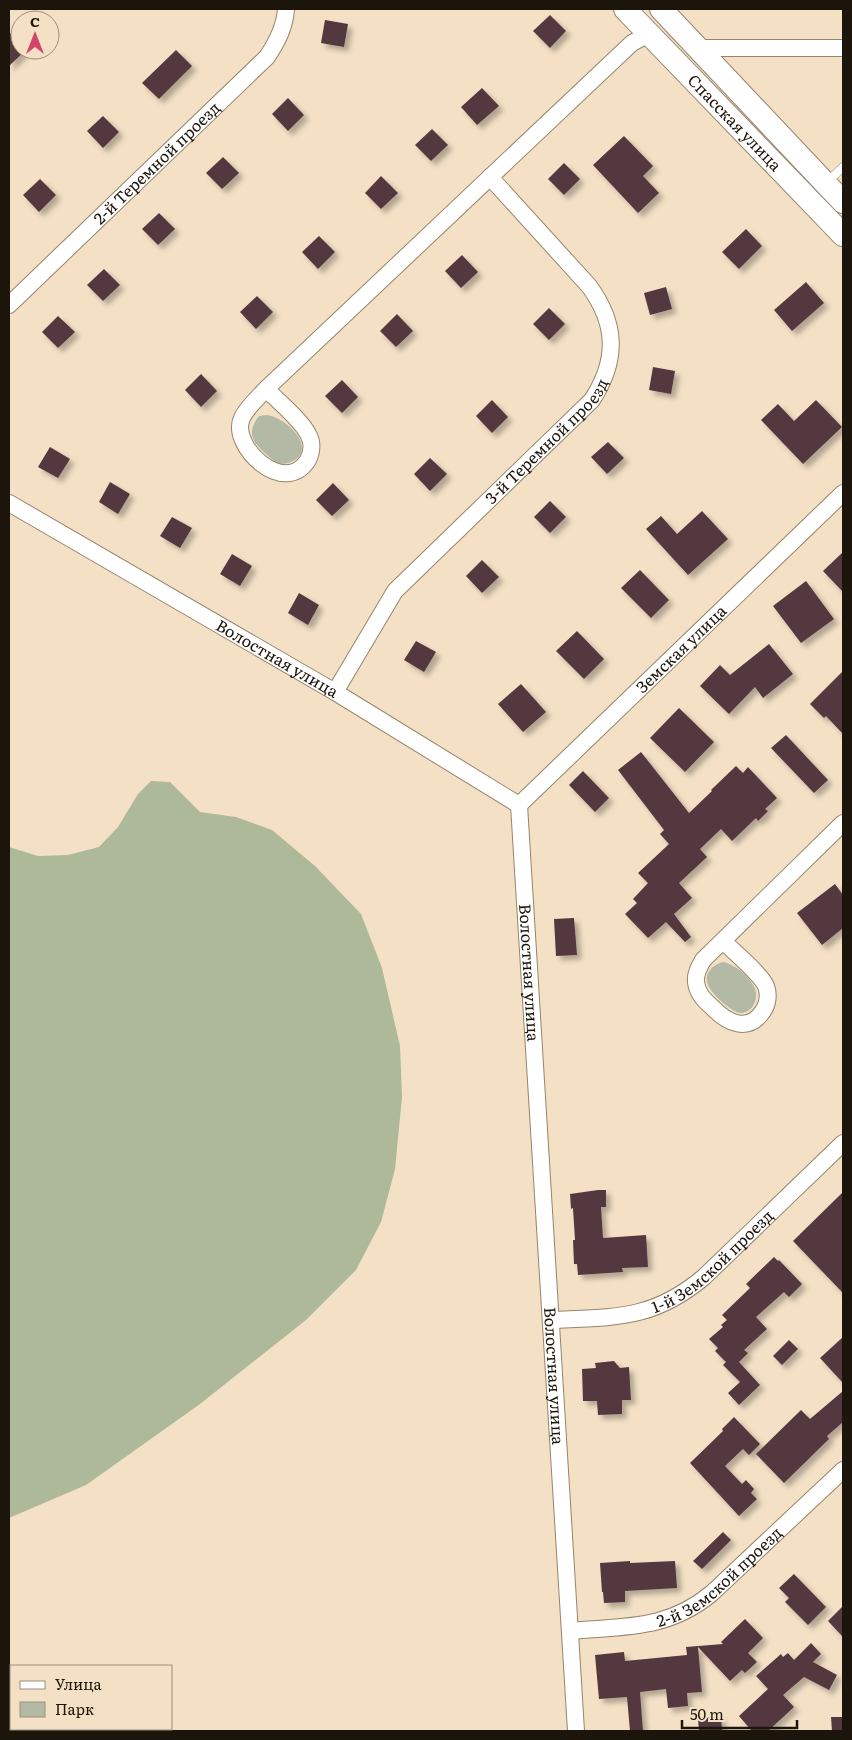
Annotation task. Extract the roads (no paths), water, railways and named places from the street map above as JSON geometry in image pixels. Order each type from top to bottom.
[{"type":"street","name":"2-й Теремной проезд","points":[[9,305],[267,57],[276,43],[282,28],[286,9]]},
{"type":"street","name":"Спасская улица","points":[[625,9],[843,235]]},
{"type":"street","name":"Спасская улица","points":[[662,9],[843,202]]},
{"type":"street","points":[[266,389],[309,435],[312,446],[310,456],[304,465],[295,472],[285,474],[274,472],[265,467],[248,450],[239,430],[246,410],[266,389],[632,43],[649,34]]},
{"type":"street","points":[[677,61],[698,48],[843,48]]},
{"type":"street","name":"3-й Теремной проезд","points":[[335,692],[395,591],[592,400],[601,387],[607,373],[610,358],[610,335],[605,312],[598,298],[490,177]]},
{"type":"street","name":"Земская улица","points":[[519,805],[843,493]]},
{"type":"street","name":"Волостная улица","points":[[9,503],[335,692],[519,805],[576,1731]]},
{"type":"street","points":[[723,941],[766,985],[768,996],[766,1006],[752,1022],[730,1023],[721,1017],[698,991],[695,980],[697,970],[703,960],[843,823]]},
{"type":"street","name":"1-й Земской проезд","points":[[552,1320],[619,1316],[656,1308],[673,1300],[704,1277],[843,1143]]},
{"type":"street","name":"2-й Земской проезд","points":[[571,1631],[652,1624],[692,1609],[712,1593],[843,1470]]},
{"type":"lane","points":[[826,184],[843,166]]}]
